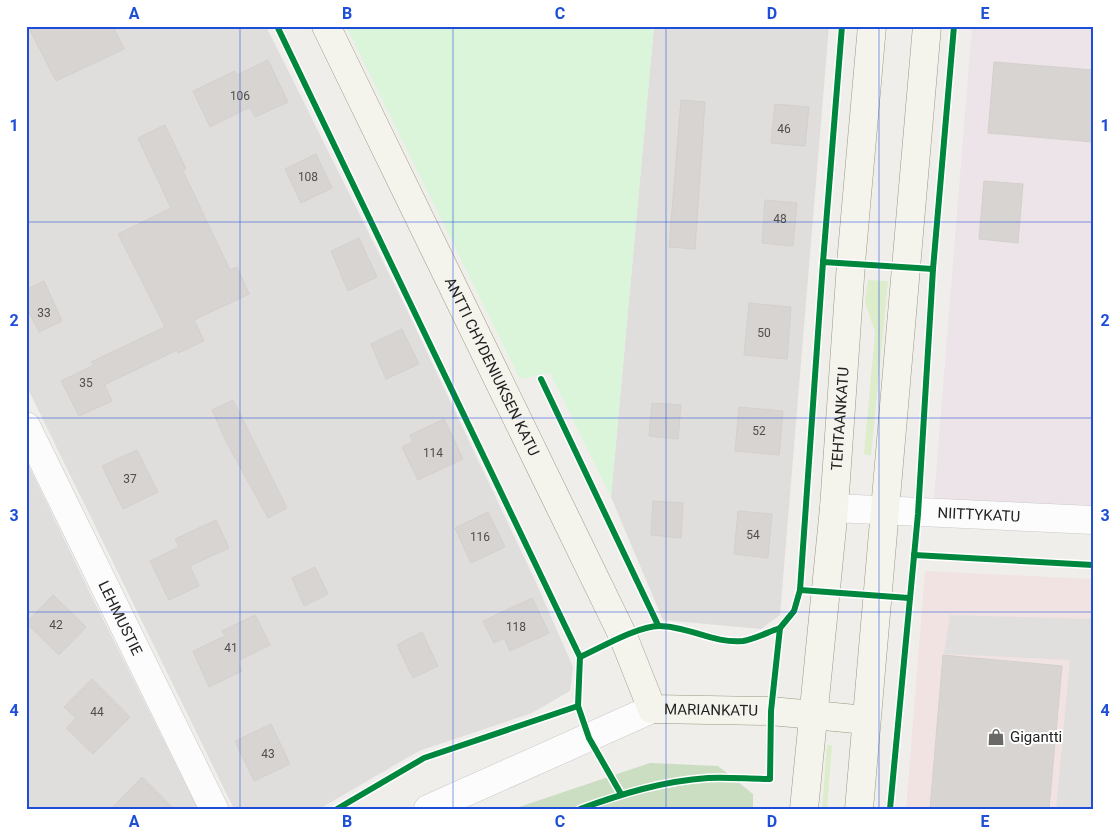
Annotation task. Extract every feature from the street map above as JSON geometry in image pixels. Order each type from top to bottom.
[{"type":"main road","name":"ANTTI CHYDENIUKSEN KATU","points":[[326,26],[623,636],[652,709]]},
{"type":"main road","name":"TEHTAANKATU","points":[[804,809],[811,715],[834,508],[851,264],[872,26]]},
{"type":"main road","points":[[859,809],[927,26]]},
{"type":"main road","name":"MARIANKATU","points":[[652,709],[771,711],[866,720]]},
{"type":"street","name":"LEHMUSTIE","points":[[26,426],[214,809]]},
{"type":"street","name":"NIITTYKATU","points":[[834,508],[1093,520]]},
{"type":"street","name":"MARIANKATU","points":[[428,809],[652,709]]},
{"type":"shaded area","points":[[26,26],[266,26],[407,310],[534,578],[573,667],[570,691],[532,713],[419,751],[321,808],[234,809],[26,385]]},
{"type":"shaded area","points":[[654,26],[829,26],[780,615],[761,629],[663,620],[611,497]]},
{"type":"shaded area","points":[[972,26],[1093,26],[1093,506],[934,498]]},
{"type":"shaded area","points":[[26,460],[92,597],[198,809],[26,809]]},
{"type":"shaded area","points":[[925,571],[1093,579],[1093,809],[906,809]]},
{"type":"shaded area","points":[[950,615],[1093,619],[1093,809],[1056,809],[1070,660],[944,654]]},
{"type":"green space","points":[[346,26],[654,26],[611,497],[550,373],[520,379]]},
{"type":"green space","points":[[868,280],[888,281],[871,456],[864,454],[875,332],[865,302]]},
{"type":"green space","points":[[827,745],[832,745],[827,809],[822,809]]},
{"type":"green space","points":[[650,763],[718,766],[753,794],[753,809],[513,809]]},
{"type":"building","points":[[28,26],[113,26],[124,49],[56,81]]},
{"type":"building","points":[[268,60],[288,102],[255,117],[250,107],[210,127],[193,91],[235,71],[237,75]]},
{"type":"building","points":[[994,62],[1093,70],[1093,142],[988,133]]},
{"type":"building","points":[[681,100],[705,102],[695,249],[669,247]]},
{"type":"building","points":[[775,104],[809,107],[805,146],[771,143]]},
{"type":"building","points":[[165,125],[186,169],[183,171],[230,270],[237,267],[249,294],[194,320],[204,341],[178,353],[177,350],[104,385],[112,401],[79,416],[61,381],[94,365],[91,362],[165,327],[118,234],[171,208],[138,138]]},
{"type":"building","points":[[316,154],[332,188],[301,203],[285,169]]},
{"type":"building","points":[[984,181],[1023,184],[1018,243],[979,239]]},
{"type":"building","points":[[765,200],[797,203],[793,246],[762,243]]},
{"type":"building","points":[[359,238],[377,277],[348,291],[331,251]]},
{"type":"building","points":[[44,281],[62,321],[39,332],[26,306],[26,290]]},
{"type":"building","points":[[749,303],[791,307],[787,359],[744,355]]},
{"type":"building","points":[[402,329],[419,364],[386,379],[371,344]]},
{"type":"building","points":[[233,400],[287,508],[268,518],[227,443],[212,410]]},
{"type":"building","points":[[652,403],[681,405],[678,439],[649,436]]},
{"type":"building","points":[[739,407],[783,411],[779,455],[735,451]]},
{"type":"building","points":[[444,419],[463,459],[418,480],[402,447],[413,442],[410,435]]},
{"type":"building","points":[[137,450],[158,492],[123,509],[102,466]]},
{"type":"building","points":[[653,501],[683,503],[681,538],[651,535]]},
{"type":"building","points":[[738,511],[772,514],[768,558],[734,554]]},
{"type":"building","points":[[488,512],[505,547],[471,563],[455,528]]},
{"type":"building","points":[[216,520],[229,548],[190,566],[199,586],[169,600],[150,561],[179,547],[175,539]]},
{"type":"building","points":[[315,567],[328,594],[304,606],[292,578]]},
{"type":"building","points":[[53,595],[86,627],[59,655],[26,623]]},
{"type":"building","points":[[532,598],[549,633],[510,651],[504,638],[494,643],[483,621]]},
{"type":"building","points":[[255,615],[270,645],[238,661],[242,671],[209,687],[193,651],[225,636],[222,631]]},
{"type":"building","points":[[422,632],[438,666],[413,678],[397,645]]},
{"type":"building","name":"Gigantti","points":[[943,655],[1062,666],[1049,809],[930,809]]},
{"type":"building","points":[[92,679],[130,717],[93,754],[66,728],[76,718],[64,707]]},
{"type":"building","points":[[271,724],[290,764],[254,781],[235,741]]},
{"type":"building","points":[[142,777],[174,809],[111,809]]},
{"type":"cycle path","points":[[277,26],[580,657],[578,706],[589,738],[621,794]]},
{"type":"cycle path","points":[[580,809],[627,793],[675,782],[716,778],[770,779],[771,711],[780,628],[794,611],[800,590],[842,26]]},
{"type":"cycle path","points":[[890,809],[918,514],[933,269],[954,26]]},
{"type":"cycle path","points":[[823,262],[933,269]]},
{"type":"cycle path","points":[[541,379],[658,625]]},
{"type":"cycle path","points":[[914,555],[1093,565]]},
{"type":"cycle path","points":[[800,590],[909,598]]},
{"type":"cycle path","points":[[580,657],[630,633],[650,627],[670,627],[711,638],[732,641],[748,640],[780,628]]},
{"type":"cycle path","points":[[337,809],[424,758],[578,706]]},
{"type":"place","name":"Gigantti","points":[[996,737]]}]
